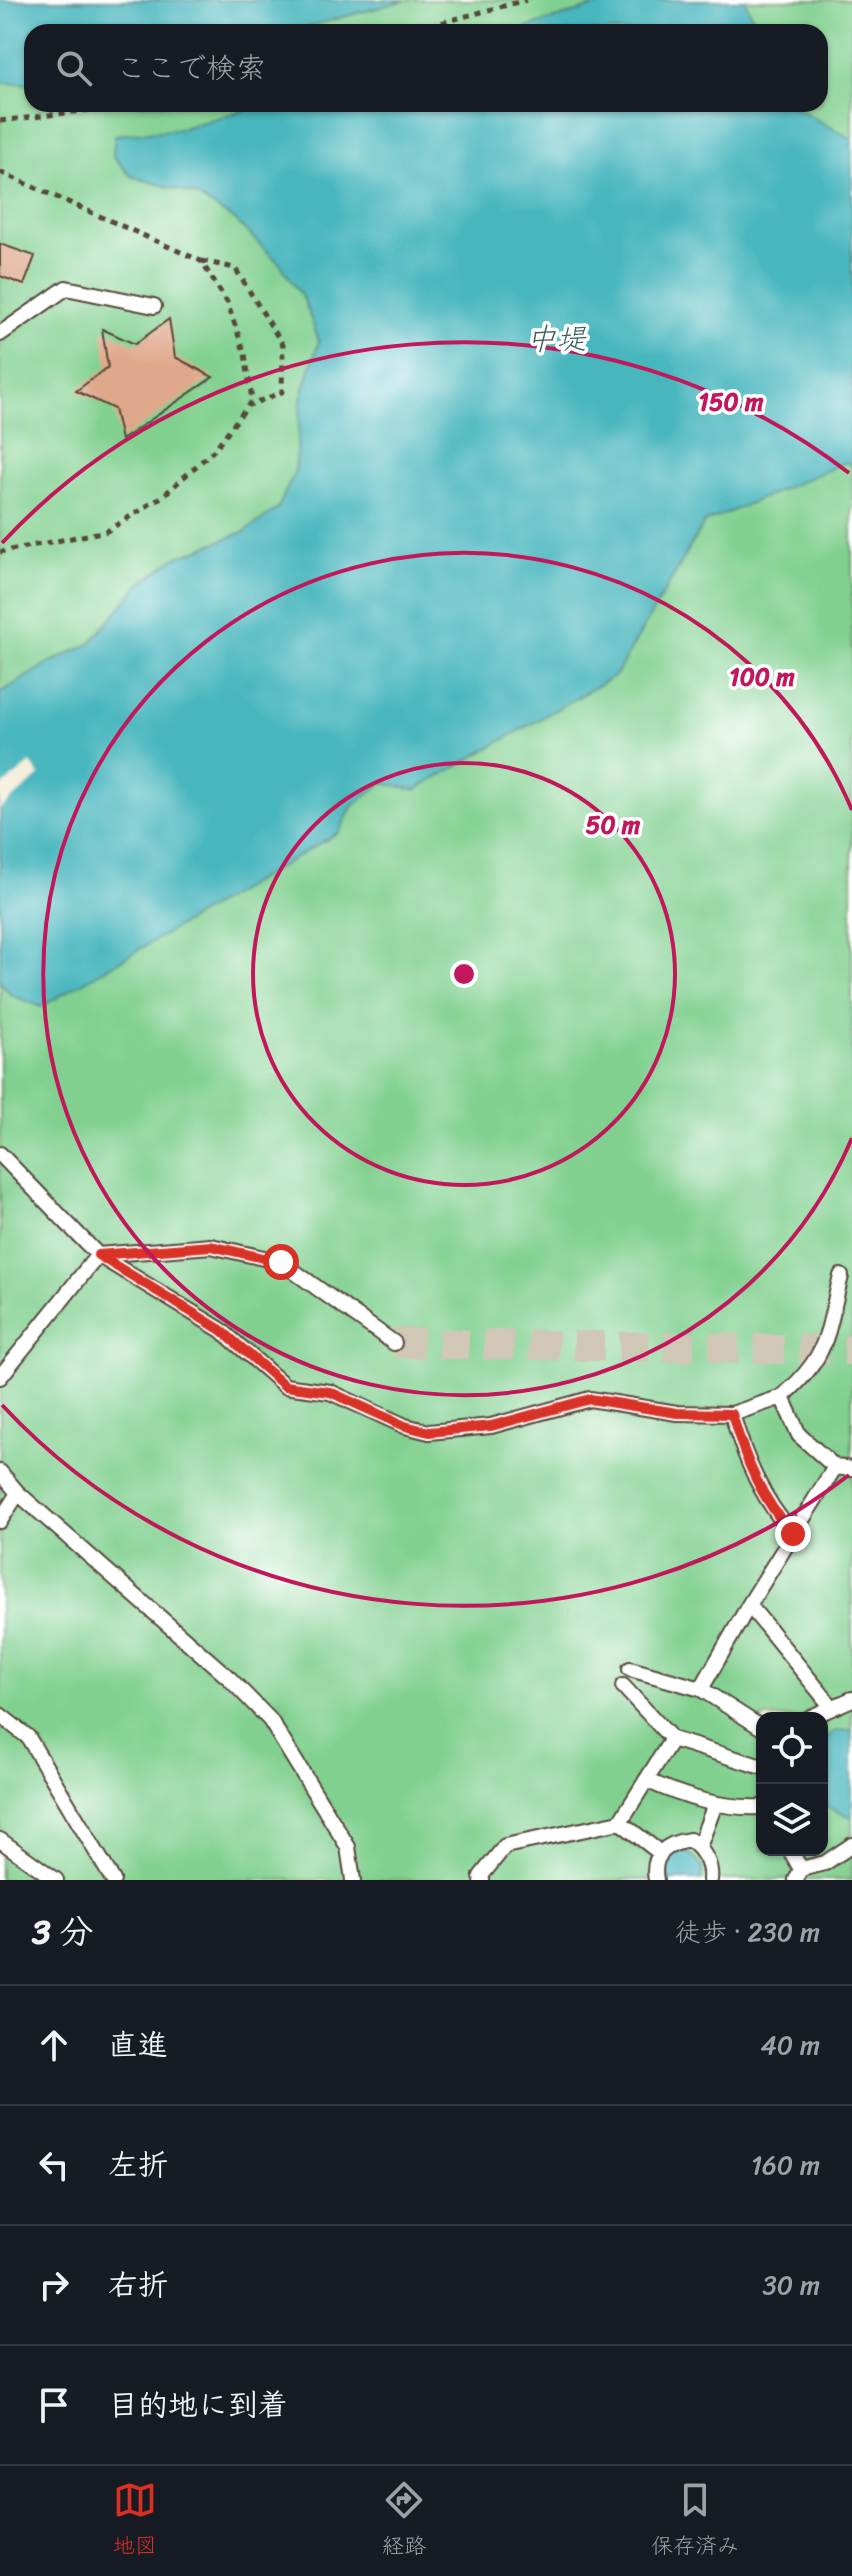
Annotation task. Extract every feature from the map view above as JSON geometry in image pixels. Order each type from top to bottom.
[{"type":"lane","points":[[0,334],[66,288],[154,306]]},
{"type":"lane","points":[[0,1154],[98,1255],[221,1330],[285,1386],[330,1392],[405,1426],[429,1432],[491,1426],[590,1399],[677,1413],[732,1414],[782,1397],[808,1374],[821,1355],[841,1276]]},
{"type":"lane","points":[[0,1377],[98,1255],[211,1246],[281,1262],[394,1343]]},
{"type":"lane","points":[[782,1397],[799,1435],[835,1467],[852,1469]]},
{"type":"lane","points":[[732,1414],[743,1454],[772,1510],[793,1534]]},
{"type":"lane","points":[[701,1689],[835,1467]]},
{"type":"lane","points":[[0,1472],[18,1493],[229,1678],[270,1720],[348,1847],[353,1880]]},
{"type":"lane","points":[[0,1521],[18,1493]]},
{"type":"lane","points":[[749,1605],[831,1706]]},
{"type":"lane","points":[[630,1669],[701,1689],[756,1724]]},
{"type":"lane","points":[[623,1686],[672,1739],[756,1765]]},
{"type":"lane","points":[[820,1712],[852,1699]]},
{"type":"lane","points":[[0,1715],[28,1737],[113,1880]]},
{"type":"lane","points":[[482,1880],[481,1876],[505,1846],[620,1822],[672,1739]]},
{"type":"lane","points":[[646,1780],[679,1795],[731,1809],[756,1807]]},
{"type":"lane","points":[[699,1847],[715,1804]]},
{"type":"lane","points":[[620,1822],[659,1852]]},
{"type":"lane","points":[[0,1840],[56,1880]]},
{"type":"lane","points":[[656,1880],[654,1870],[659,1852],[672,1843],[690,1840],[699,1847],[711,1870],[710,1880]]},
{"type":"lane","points":[[798,1875],[825,1863],[852,1845]]},
{"type":"path","points":[[437,24],[526,0]]},
{"type":"path","points":[[0,121],[74,112]]},
{"type":"path","points":[[0,172],[201,261],[235,268],[283,345],[282,392],[247,406]]},
{"type":"path","points":[[0,552],[107,531],[163,496],[214,450],[252,400],[245,354],[227,302],[201,261]]},
{"type":"green space","points":[[0,0],[852,0],[852,1880],[0,1880]]},
{"type":"water","points":[[0,0],[406,0],[318,24],[24,24],[24,84],[0,83]]},
{"type":"water","points":[[615,0],[745,0],[756,24],[538,24]]},
{"type":"water","name":"中堤","points":[[237,112],[803,112],[852,139],[852,465],[846,462],[704,523],[616,675],[416,790],[382,783],[352,807],[339,832],[41,1007],[11,995],[0,982],[0,693],[49,663],[90,644],[140,584],[175,558],[244,532],[278,508],[295,471],[301,399],[319,341],[304,300],[281,265],[235,220],[195,195],[131,176],[113,156],[115,135],[179,129]]},
{"type":"water","points":[[852,1730],[852,1817],[828,1807],[828,1737],[836,1731]]},
{"type":"water","points":[[677,1851],[689,1854],[698,1862],[703,1869],[701,1880],[668,1880],[664,1862]]},
{"type":"pier","points":[[31,763],[40,776],[0,809],[0,788]]},
{"type":"building","points":[[0,244],[35,256],[24,285],[0,276]]},
{"type":"building","points":[[169,319],[175,357],[213,377],[121,440],[114,409],[76,391],[108,367],[102,329],[135,344]]},
{"type":"waterway","points":[[663,1870],[663,1880]]},
{"type":"tunnel","points":[[394,1343],[852,1350]]},
{"type":"route","points":[[281,1262],[211,1246],[98,1255],[221,1330],[285,1386],[330,1392],[405,1426],[429,1432],[491,1426],[590,1399],[677,1413],[732,1414],[743,1454],[772,1510],[793,1534]]}]
